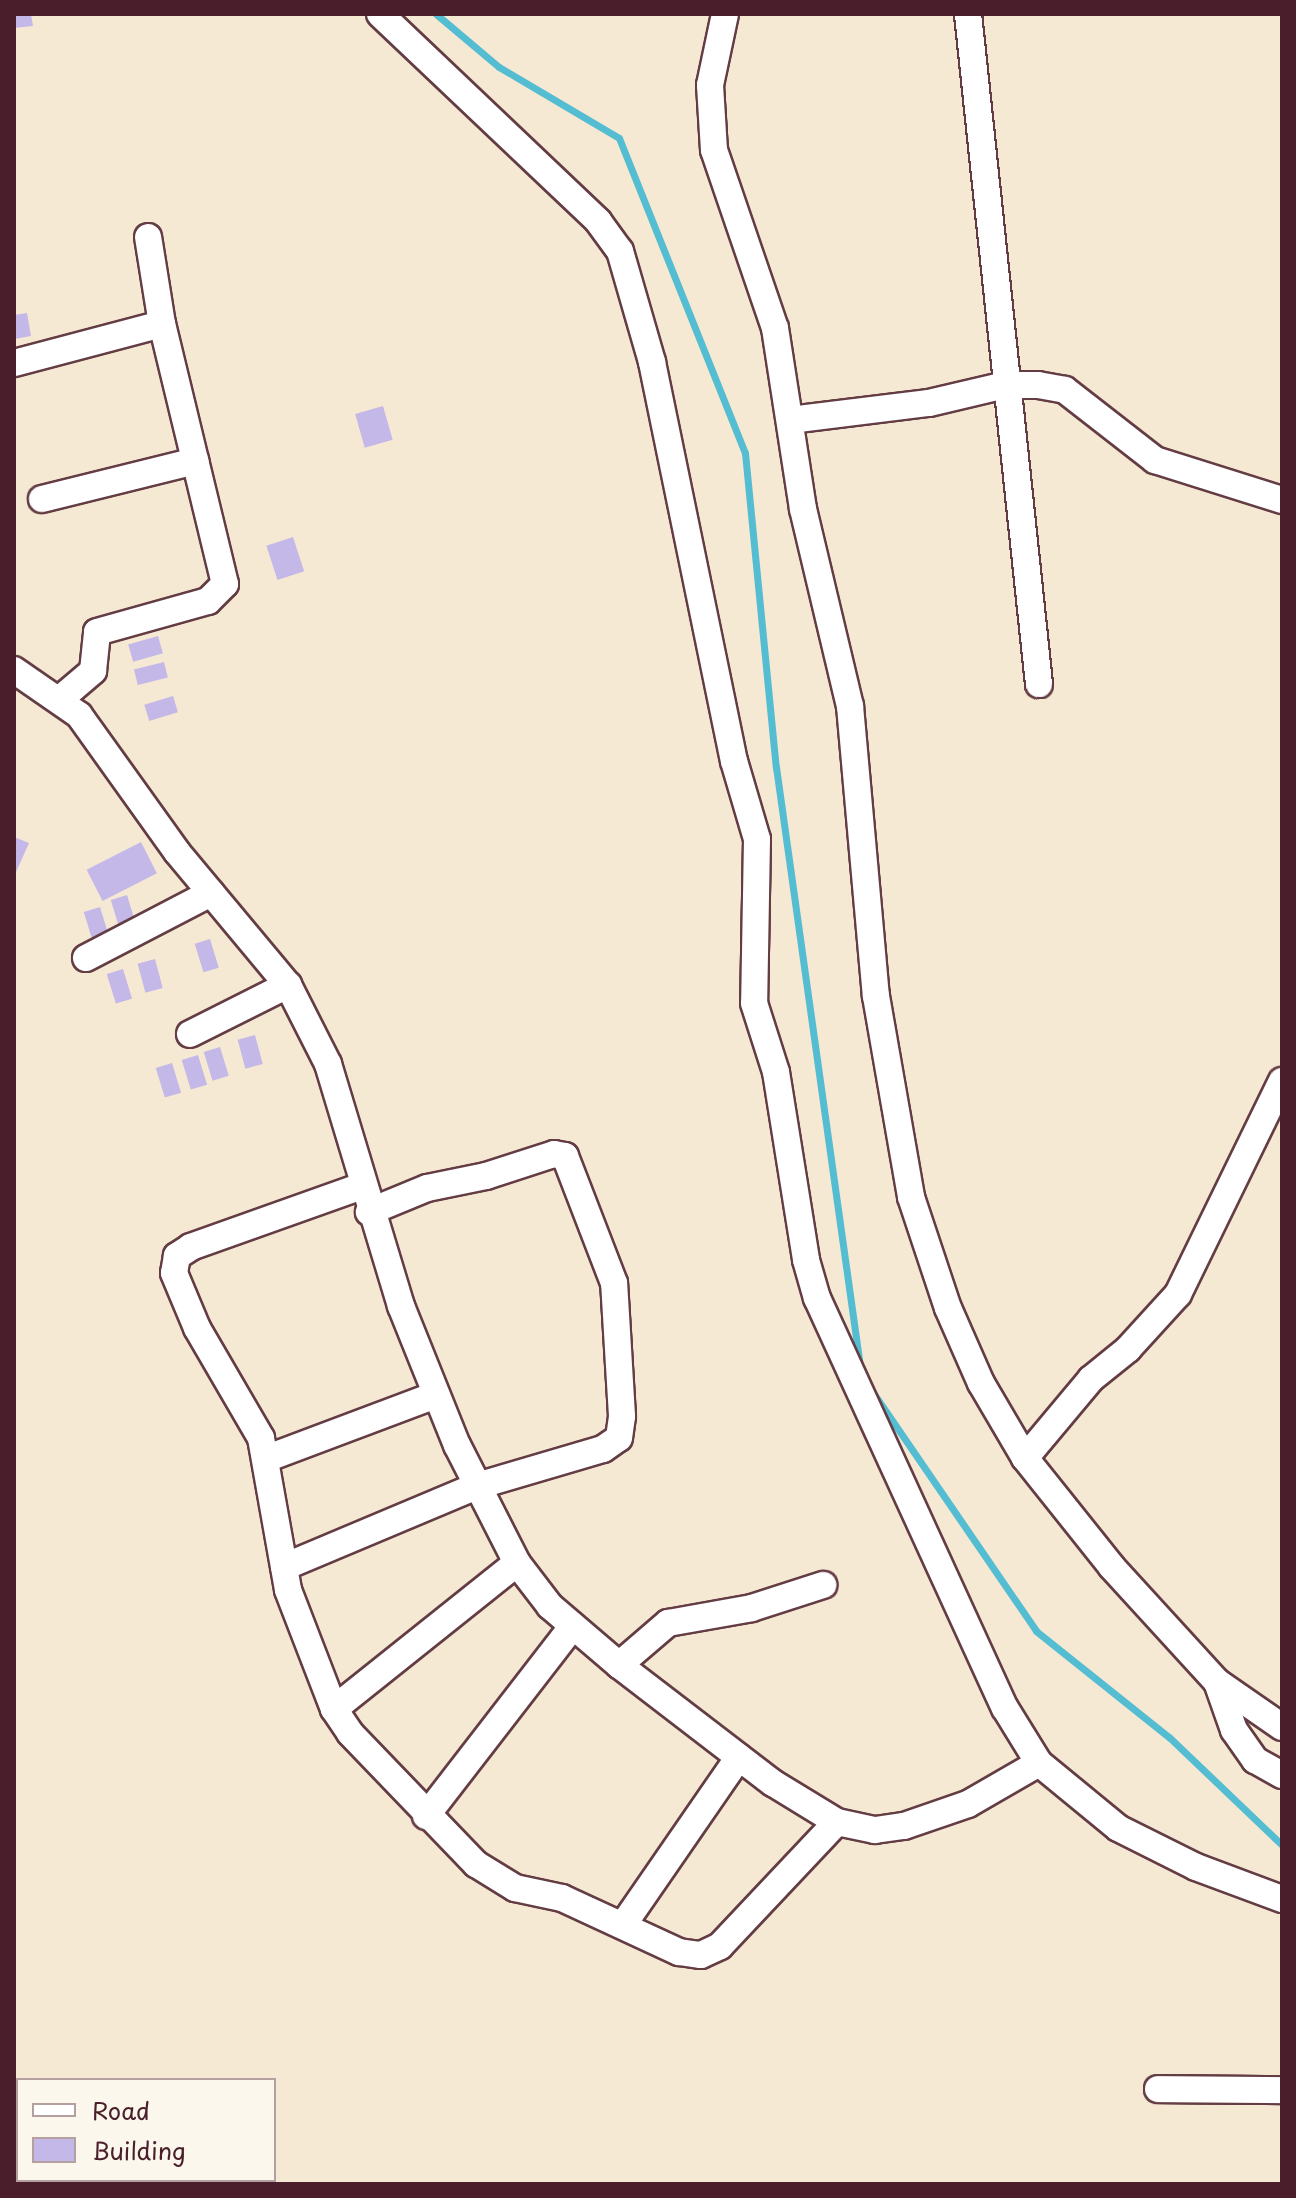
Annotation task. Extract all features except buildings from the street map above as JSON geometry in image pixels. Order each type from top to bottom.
[{"type":"street","points":[[380,14],[598,221],[620,251],[652,362],[731,748],[757,839],[754,1003],[776,1072],[806,1260],[817,1298],[1005,1708],[1039,1763],[1118,1828],[1196,1867],[1282,1899]]},
{"type":"street","points":[[725,14],[710,85],[714,150],[775,328],[803,509],[850,706],[876,996],[911,1197],[953,1321],[981,1383],[1025,1458],[1112,1567],[1217,1682],[1282,1727]]},
{"type":"street","points":[[968,14],[1039,684]]},
{"type":"street","points":[[59,700],[93,671],[97,632],[219,594],[225,584],[162,324],[148,237]]},
{"type":"street","points":[[14,363],[162,324]]},
{"type":"street","points":[[790,420],[929,403],[1006,385],[1065,390],[1155,460],[1282,500]]},
{"type":"street","points":[[42,499],[195,461]]},
{"type":"street","points":[[14,670],[59,700],[102,742],[211,893],[288,985],[328,1064],[369,1212],[436,1395],[477,1486],[517,1563],[573,1626],[739,1757],[837,1822],[875,1830],[904,1826],[968,1804],[1039,1763]]},
{"type":"street","points":[[86,958],[211,893]]},
{"type":"street","points":[[190,1034],[288,985]]},
{"type":"street","points":[[1025,1458],[1091,1379],[1128,1349],[1178,1294],[1282,1081]]},
{"type":"street","points":[[284,1567],[477,1486],[603,1449],[619,1438],[622,1416],[614,1283],[577,1176],[565,1156],[554,1154],[486,1176],[427,1188],[369,1212]]},
{"type":"street","points":[[362,1186],[191,1247],[177,1256],[174,1273],[197,1328],[268,1458],[284,1567],[299,1626],[334,1709],[426,1816],[476,1864],[515,1888],[562,1898],[679,1952],[701,1955],[720,1946],[837,1822]]},
{"type":"street","points":[[268,1458],[436,1395]]},
{"type":"street","points":[[334,1709],[517,1563]]},
{"type":"street","points":[[619,1665],[668,1623],[752,1608],[823,1585]]},
{"type":"street","points":[[426,1816],[573,1626]]},
{"type":"street","points":[[1217,1682],[1234,1730],[1255,1760],[1282,1775]]},
{"type":"street","points":[[623,1925],[739,1757]]},
{"type":"street","points":[[1158,2089],[1282,2090]]},
{"type":"waterway","points":[[436,14],[499,67],[619,138],[745,453],[776,767],[860,1366]]},
{"type":"waterway","points":[[874,1394],[1036,1631],[1170,1738],[1282,1845]]}]
